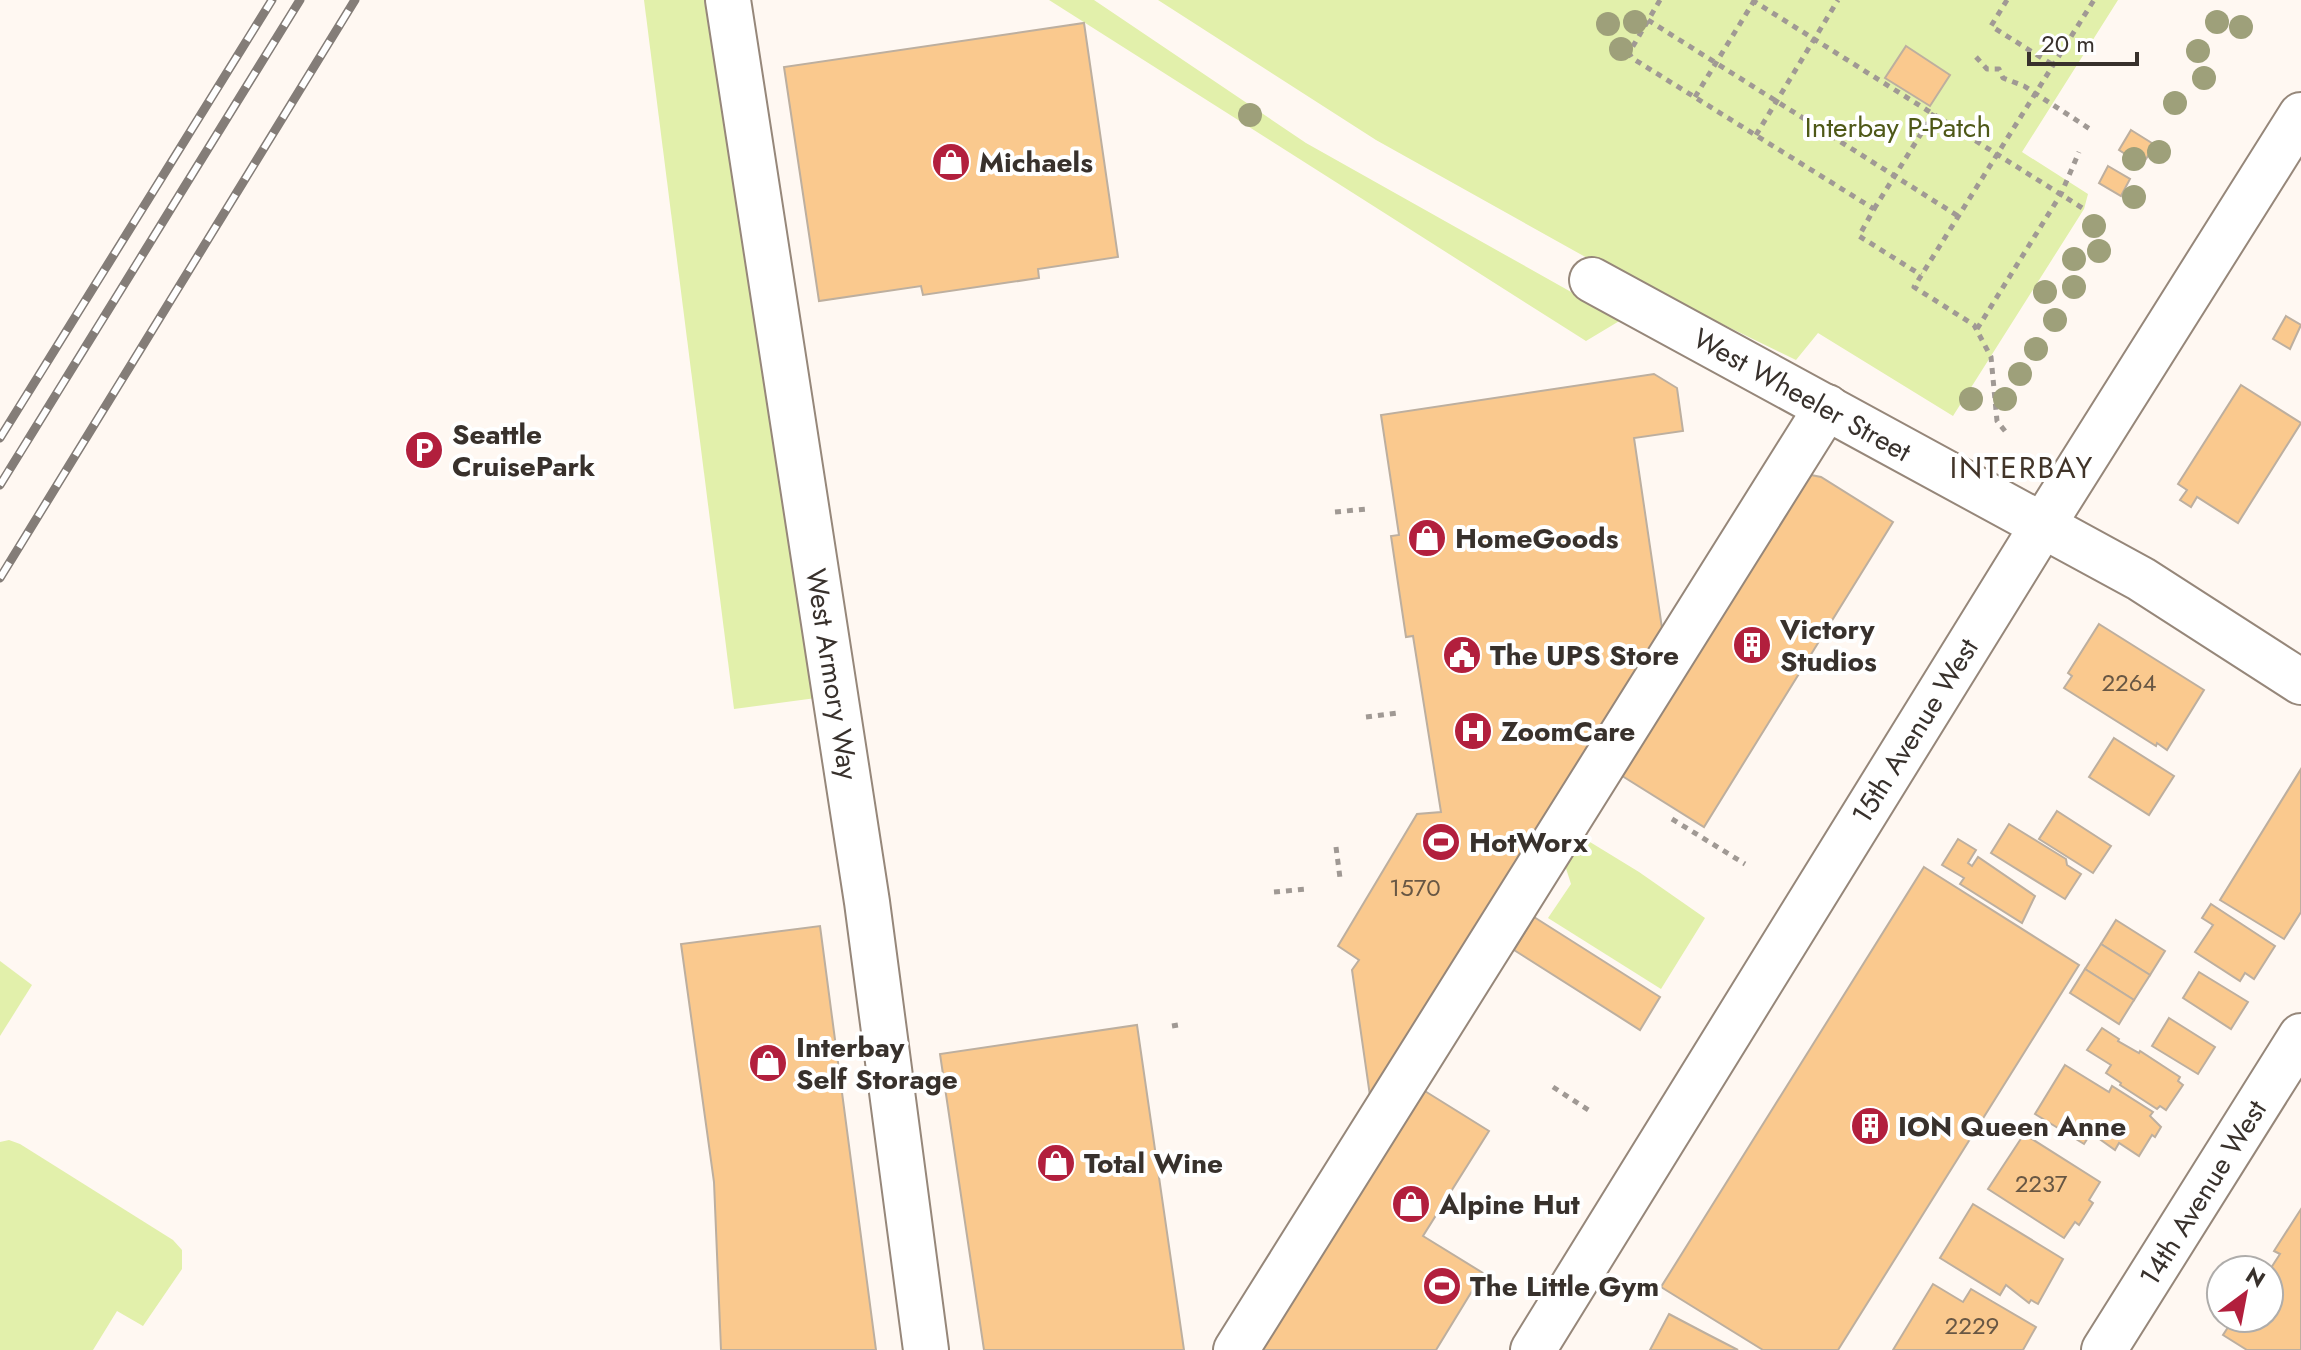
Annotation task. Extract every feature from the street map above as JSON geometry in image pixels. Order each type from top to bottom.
[{"type":"street","name":"West Armory Way","points":[[728,0],[867,902],[926,1350]]},
{"type":"street","name":"15th Avenue West","points":[[1533,1350],[2043,525],[2301,115]]},
{"type":"street","name":"West Wheeler Street","points":[[1592,280],[2141,579],[2301,682]]},
{"type":"street","points":[[1236,1350],[1827,407]]},
{"type":"street","name":"14th Avenue West","points":[[2104,1350],[2301,1036]]},
{"type":"path","points":[[1660,0],[1629,53],[1632,58],[1874,209]]},
{"type":"path","points":[[1695,97],[1753,0],[2084,209]]},
{"type":"path","points":[[1756,135],[1838,0]]},
{"type":"path","points":[[2007,0],[1991,26],[2053,65]]},
{"type":"path","points":[[2005,431],[1997,421],[1991,357],[1974,325],[1914,287],[2092,2],[2084,0]]},
{"type":"path","points":[[1648,20],[1958,216]]},
{"type":"path","points":[[1976,57],[1987,69],[1999,69],[2003,78],[2035,93],[2093,131]]},
{"type":"path","points":[[1921,275],[1859,236],[1934,113]]},
{"type":"path","points":[[1976,330],[2061,194],[2079,152]]},
{"type":"path","points":[[1335,512],[1367,509]]},
{"type":"path","points":[[1366,717],[1397,713]]},
{"type":"path","points":[[1672,819],[1745,864]]},
{"type":"path","points":[[1336,847],[1340,878]]},
{"type":"path","points":[[1274,892],[1307,889]]},
{"type":"path","points":[[1553,1087],[1590,1111]]},
{"type":"green space","points":[[644,0],[704,0],[816,698],[734,709]]},
{"type":"green space","points":[[1049,0],[1094,0],[1306,143],[1621,320],[1586,341]]},
{"type":"green space","name":"Interbay P-Patch","points":[[1158,0],[2118,0],[2022,152],[2088,194],[2084,209],[1953,416],[1818,333],[1796,360],[1589,259],[1376,140]]},
{"type":"green space","points":[[1572,831],[1705,918],[1661,989],[1548,918],[1571,884],[1561,853]]},
{"type":"green space","points":[[0,961],[32,985],[0,1036]]},
{"type":"green space","points":[[9,1140],[173,1240],[182,1250],[182,1269],[143,1326],[117,1311],[93,1350],[0,1350],[0,1142]]},
{"type":"building","name":"Michaels","points":[[1084,23],[1118,257],[1038,269],[1039,278],[923,295],[921,286],[819,301],[784,67]]},
{"type":"building","points":[[1906,46],[1950,75],[1930,106],[1885,78]]},
{"type":"building","points":[[2131,130],[2155,145],[2142,165],[2119,150]]},
{"type":"building","points":[[2108,166],[2130,179],[2121,196],[2099,183]]},
{"type":"building","points":[[2286,316],[2301,325],[2290,349],[2273,339]]},
{"type":"building","points":[[1654,374],[1677,388],[1683,431],[1634,438],[1662,628],[1371,1103],[1352,970],[1359,960],[1338,946],[1417,814],[1441,812],[1413,636],[1406,637],[1391,536],[1399,535],[1381,415]]},
{"type":"building","points":[[2241,385],[2301,423],[2238,523],[2197,497],[2191,507],[2180,500],[2187,490],[2178,484]]},
{"type":"building","name":"Victory Studios","points":[[1796,472],[1821,477],[1893,522],[1704,827],[1611,769]]},
{"type":"building","points":[[2099,624],[2204,690],[2167,750],[2064,688],[2072,676],[2068,673]]},
{"type":"building","points":[[2114,738],[2174,776],[2149,815],[2089,777]]},
{"type":"building","points":[[2301,769],[2301,912],[2284,939],[2220,900]]},
{"type":"building","points":[[2057,811],[2111,846],[2093,873],[2039,839]]},
{"type":"building","points":[[2009,824],[2066,859],[2067,865],[2081,874],[2065,899],[1991,853]]},
{"type":"building","points":[[1958,839],[1976,850],[1968,863],[1972,866],[1978,857],[2035,896],[2022,923],[1960,884],[1964,878],[1942,865]]},
{"type":"building","name":"ION Queen Anne","points":[[1924,867],[2079,965],[1838,1350],[1763,1350],[1661,1287]]},
{"type":"building","points":[[2211,904],[2275,946],[2254,979],[2245,973],[2240,981],[2195,952],[2213,925],[2202,918]]},
{"type":"building","points":[[1534,917],[1660,997],[1640,1030],[1514,950]]},
{"type":"building","points":[[2116,920],[2165,951],[2150,975],[2101,944]]},
{"type":"building","name":"Interbay Self Storage","points":[[820,926],[876,1350],[721,1350],[714,1182],[681,944]]},
{"type":"building","points":[[2101,944],[2150,975],[2134,1000],[2085,969]]},
{"type":"building","points":[[2085,969],[2134,1000],[2119,1024],[2070,993]]},
{"type":"building","points":[[2199,972],[2248,1002],[2231,1029],[2183,998]]},
{"type":"building","points":[[2169,1018],[2215,1047],[2198,1074],[2152,1046]]},
{"type":"building","name":"Total Wine","points":[[1137,1025],[1184,1350],[984,1350],[940,1054]]},
{"type":"building","points":[[2102,1028],[2118,1041],[2180,1077],[2178,1081],[2183,1085],[2166,1110],[2160,1106],[2157,1109],[2120,1085],[2106,1073],[2111,1065],[2087,1050]]},
{"type":"building","points":[[2065,1065],[2109,1092],[2112,1086],[2153,1112],[2150,1116],[2161,1127],[2139,1156],[2119,1143],[2115,1150],[2091,1133],[2084,1144],[2035,1114]]},
{"type":"building","points":[[1420,1088],[1489,1131],[1423,1236],[1483,1273],[1436,1350],[1258,1350]]},
{"type":"building","points":[[2024,1134],[2100,1182],[2089,1200],[2093,1203],[2079,1225],[2075,1222],[2064,1238],[1988,1189]]},
{"type":"building","points":[[1973,1204],[2063,1259],[2038,1304],[2031,1300],[2029,1303],[2006,1285],[2000,1295],[1940,1258]]},
{"type":"building","points":[[2301,1209],[2301,1350],[2247,1350],[2224,1334],[2285,1334],[2285,1254],[2274,1251]]},
{"type":"building","points":[[1933,1284],[1963,1302],[1971,1289],[2036,1327],[2023,1350],[1893,1350]]},
{"type":"building","points":[[1669,1314],[1707,1334],[1738,1350],[1650,1350]]},
{"type":"railway","points":[[0,438],[272,0]]},
{"type":"railway","points":[[0,485],[300,0]]},
{"type":"railway","points":[[0,578],[355,0]]},
{"type":"place","name":"Michaels","points":[[951,162]]},
{"type":"place","name":"Seattle CruisePark","points":[[424,450]]},
{"type":"place","name":"HomeGoods","points":[[1427,538]]},
{"type":"place","name":"Victory Studios","points":[[1752,645]]},
{"type":"place","name":"The UPS Store","points":[[1462,655]]},
{"type":"place","name":"ZoomCare","points":[[1473,731]]},
{"type":"place","name":"HotWorx","points":[[1441,842]]},
{"type":"place","name":"Interbay Self Storage","points":[[768,1063]]},
{"type":"place","name":"ION Queen Anne","points":[[1870,1126]]},
{"type":"place","name":"Total Wine","points":[[1056,1163]]},
{"type":"place","name":"Alpine Hut","points":[[1411,1204]]},
{"type":"place","name":"The Little Gym","points":[[1442,1286]]},
{"type":"district","name":"INTERBAY","points":[[2022,467]]}]
